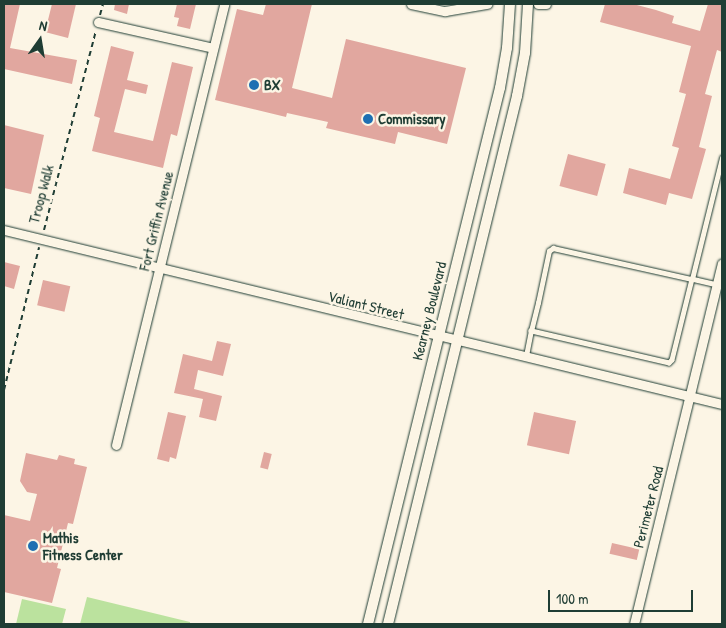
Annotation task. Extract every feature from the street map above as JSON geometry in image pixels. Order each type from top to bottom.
[{"type":"street","name":"Fort Griffin Avenue","points":[[116,445],[224,4]]},
{"type":"street","points":[[411,4],[445,11],[487,4]]},
{"type":"street","name":"Kearney Boulevard","points":[[368,624],[500,88],[507,48],[510,4]]},
{"type":"street","points":[[388,624],[522,72],[528,4]]},
{"type":"street","points":[[538,4],[546,4]]},
{"type":"street","points":[[98,22],[213,48]]},
{"type":"street","name":"Valiant Street","points":[[4,230],[722,404]]},
{"type":"street","name":"Perimeter Road","points":[[634,624],[722,264]]},
{"type":"lane","points":[[532,331],[669,363],[672,360],[722,158]]},
{"type":"lane","points":[[526,357],[549,251],[553,248],[717,285]]},
{"type":"path","name":"Troop Walk","points":[[4,390],[41,239],[103,4]]},
{"type":"green space","points":[[87,597],[190,622],[190,624],[80,624]]},
{"type":"green space","points":[[22,599],[66,609],[62,624],[16,624]]},
{"type":"building","points":[[4,4],[20,4],[10,48],[77,60],[72,84],[4,69]]},
{"type":"building","points":[[52,4],[76,4],[68,38],[45,32]]},
{"type":"building","points":[[115,4],[129,4],[127,14],[114,10]]},
{"type":"building","points":[[177,4],[196,4],[190,29],[177,26],[179,18],[174,17]]},
{"type":"building","points":[[266,4],[312,4],[292,88],[332,98],[346,39],[466,68],[447,144],[398,132],[395,144],[326,128],[328,122],[287,113],[286,117],[215,100],[237,9],[263,15]]},
{"type":"building","points":[[605,4],[633,4],[656,10],[674,16],[672,23],[700,31],[708,4],[722,4],[722,52],[717,50],[705,94],[712,96],[699,147],[706,149],[692,199],[669,193],[666,205],[623,193],[629,168],[670,179],[679,148],[672,146],[686,94],[679,92],[691,46],[600,22]]},
{"type":"building","points":[[111,46],[134,52],[127,80],[148,85],[146,94],[125,89],[114,132],[153,141],[172,62],[193,67],[177,136],[171,134],[163,168],[92,151],[100,118],[94,116]]},
{"type":"building","points":[[4,125],[44,135],[31,194],[4,188]]},
{"type":"building","points":[[568,154],[606,164],[597,196],[559,186]]},
{"type":"building","points":[[4,262],[20,266],[14,289],[4,286]]},
{"type":"building","points":[[43,280],[70,286],[64,312],[37,305]]},
{"type":"building","points":[[217,341],[231,344],[223,376],[198,370],[194,389],[222,396],[216,421],[199,417],[203,399],[174,393],[183,354],[212,361]]},
{"type":"building","points":[[168,412],[186,416],[176,459],[170,457],[169,462],[157,459]]},
{"type":"building","points":[[534,412],[576,421],[569,454],[527,445]]},
{"type":"building","points":[[264,452],[272,454],[268,469],[260,468]]},
{"type":"building","name":"Mathis Fitness Center","points":[[26,453],[57,460],[59,455],[75,459],[74,464],[87,467],[73,524],[68,523],[57,568],[61,569],[52,603],[4,592],[4,515],[30,521],[37,494],[27,492],[20,481]]},
{"type":"building","points":[[612,543],[639,549],[637,560],[610,554]]},
{"type":"place","name":"BX","points":[[254,85]]},
{"type":"place","name":"Commissary","points":[[368,119]]},
{"type":"place","name":"Mathis Fitness Center","points":[[33,546]]}]
